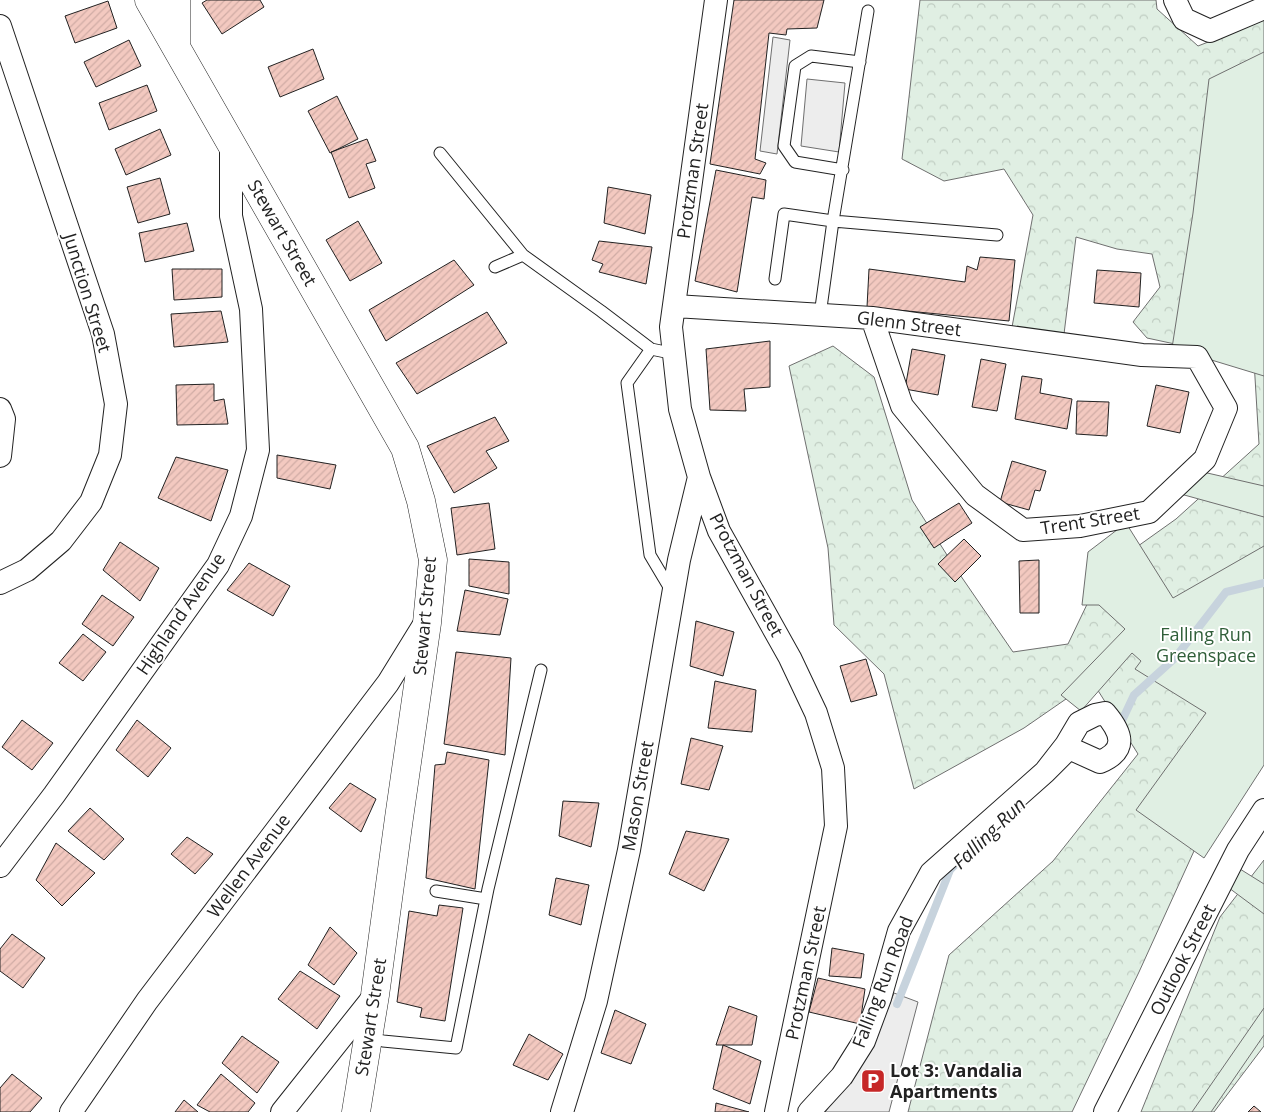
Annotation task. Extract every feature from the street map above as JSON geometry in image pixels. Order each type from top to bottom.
[{"type":"street","points":[[149,0],[176,47]]},
{"type":"street","name":"Stewart Street","points":[[176,0],[176,47],[405,448],[421,502],[433,560],[427,620],[375,994],[356,1112]]},
{"type":"street","name":"Protzman Street","points":[[716,0],[671,327],[680,409],[699,477],[719,531],[790,658],[816,712],[833,768],[836,826],[776,1112]]},
{"type":"street","points":[[1175,0],[1184,19],[1210,31],[1264,8]]},
{"type":"street","name":"Junction Street","points":[[0,26],[103,334],[116,404],[110,455],[91,502],[61,542],[27,570],[0,583]]},
{"type":"street","name":"Highland Avenue","points":[[0,866],[54,795],[218,565],[241,516],[258,450],[251,309],[231,216],[231,144]]},
{"type":"street","name":"Glenn Street","points":[[675,306],[872,318],[1142,355]]},
{"type":"street","name":"Trent Street","points":[[872,318],[902,406],[975,495],[1023,530],[1080,526],[1149,512],[1205,459],[1226,408],[1197,357],[1142,355]]},
{"type":"street","points":[[0,456],[1,416]]},
{"type":"street","name":"Mason Street","points":[[562,1112],[596,1001],[628,850],[679,560],[699,477]]},
{"type":"street","name":"Wellen Avenue","points":[[71,1112],[147,1001],[388,683],[427,620]]},
{"type":"street","name":"Falling Run Road","points":[[809,1112],[842,1076],[864,1041],[880,998],[899,931],[931,873],[1045,772]]},
{"type":"street","name":"Outlook Street","points":[[1106,1112],[1238,850],[1264,810]]},
{"type":"street","points":[[282,1112],[375,994]]},
{"type":"lane","points":[[820,314],[833,221],[868,11]]},
{"type":"lane","points":[[843,170],[795,162],[784,146],[795,66],[811,56],[860,62]]},
{"type":"lane","points":[[440,154],[523,255],[601,310],[652,350],[675,354]]},
{"type":"lane","points":[[775,278],[784,214],[833,221],[997,235]]},
{"type":"lane","points":[[495,267],[523,255]]},
{"type":"lane","points":[[652,350],[627,383],[650,555],[673,595]]},
{"type":"lane","points":[[368,1037],[383,1041],[456,1048],[486,898],[542,670]]},
{"type":"lane","points":[[436,891],[486,898]]},
{"type":"green space","points":[[920,0],[1156,0],[1157,9],[1198,46],[1264,20],[1264,739],[1234,763],[1139,972],[1072,1112],[908,1112],[949,955],[1053,861],[1138,754],[1092,681],[1024,728],[914,789],[884,674],[834,625],[828,548],[789,366],[833,346],[874,377],[912,500],[954,566],[1013,652],[1068,644],[1103,571],[1176,519],[1259,444],[1254,361],[1147,338],[1133,322],[1160,287],[1152,254],[1117,249],[1076,237],[1064,334],[1012,327],[1033,215],[1004,169],[944,181],[902,159]]},
{"type":"green space","points":[[1264,52],[1264,376],[1172,348],[1193,213],[1209,79]]},
{"type":"green space","points":[[1203,472],[1264,486],[1264,517],[1177,493]]},
{"type":"green space","name":"Falling Run Greenspace","points":[[1126,523],[1173,598],[1264,546],[1264,765],[1204,858],[1136,810],[1206,713],[1135,669],[1141,661],[1132,653],[1081,711],[1061,695],[1125,629],[1099,605],[1082,605],[1088,552]]},
{"type":"green space","points":[[1264,860],[1264,1046],[1214,1112],[1141,1112],[1220,917]]},
{"type":"green space","points":[[1240,869],[1264,884],[1264,914],[1229,888]]},
{"type":"green space","points":[[1264,1008],[1264,1035],[1211,1112],[1192,1112]]},
{"type":"shaded area","points":[[773,37],[790,40],[777,154],[760,151]]},
{"type":"shaded area","points":[[807,79],[845,83],[839,152],[801,146]]},
{"type":"shaded area","name":"Lot 3: Vandalia Apartments","points":[[894,993],[918,1002],[889,1112],[825,1112],[871,1051]]},
{"type":"building","points":[[207,0],[260,0],[264,7],[222,34],[202,3]]},
{"type":"building","points":[[734,0],[824,0],[817,28],[787,29],[786,35],[769,33],[755,159],[766,163],[760,174],[710,164]]},
{"type":"building","points":[[108,1],[117,28],[75,43],[65,16]]},
{"type":"building","points":[[129,40],[141,66],[96,87],[84,62]]},
{"type":"building","points":[[313,49],[324,79],[280,97],[268,67]]},
{"type":"building","points":[[147,85],[157,111],[109,130],[99,103]]},
{"type":"building","points":[[337,96],[358,139],[330,153],[308,111]]},
{"type":"building","points":[[160,129],[171,155],[126,175],[115,149]]},
{"type":"building","points":[[367,139],[376,161],[366,164],[375,188],[349,198],[331,152]]},
{"type":"building","points":[[716,170],[766,180],[764,199],[752,197],[737,292],[695,281]]},
{"type":"building","points":[[160,178],[170,214],[138,223],[127,187]]},
{"type":"building","points":[[608,187],[651,195],[645,234],[604,223]]},
{"type":"building","points":[[358,221],[382,263],[350,281],[326,240]]},
{"type":"building","points":[[187,223],[194,251],[145,262],[139,233]]},
{"type":"building","points":[[599,241],[652,247],[646,284],[599,272],[603,264],[592,260]]},
{"type":"building","points":[[980,257],[1015,260],[1009,321],[867,307],[869,269],[965,282],[967,266],[977,270]]},
{"type":"building","points":[[454,260],[474,285],[386,341],[369,310]]},
{"type":"building","points":[[172,269],[222,269],[222,297],[174,300]]},
{"type":"building","points":[[1097,270],[1141,273],[1139,307],[1094,303]]},
{"type":"building","points":[[221,311],[228,342],[174,347],[171,314]]},
{"type":"building","points":[[487,312],[507,343],[417,394],[396,363]]},
{"type":"building","points":[[770,341],[770,387],[744,389],[746,411],[710,410],[706,349]]},
{"type":"building","points":[[912,349],[945,355],[938,395],[905,389]]},
{"type":"building","points":[[981,359],[1006,364],[997,411],[972,407]]},
{"type":"building","points":[[1022,376],[1042,379],[1040,393],[1072,399],[1067,429],[1015,419]]},
{"type":"building","points":[[214,384],[214,401],[224,399],[228,424],[177,425],[176,385]]},
{"type":"building","points":[[1156,385],[1189,392],[1180,433],[1147,426]]},
{"type":"building","points":[[1077,401],[1109,402],[1107,436],[1076,434]]},
{"type":"building","points":[[495,417],[509,441],[486,451],[497,468],[454,493],[427,446]]},
{"type":"building","points":[[277,455],[336,465],[330,489],[277,478]]},
{"type":"building","points":[[176,457],[228,470],[211,521],[158,498]]},
{"type":"building","points":[[1012,461],[1046,471],[1040,491],[1035,490],[1029,510],[1000,502]]},
{"type":"building","points":[[489,503],[495,549],[457,555],[451,508]]},
{"type":"building","points":[[959,503],[972,523],[934,548],[920,527]]},
{"type":"building","points":[[964,539],[981,556],[955,582],[938,564]]},
{"type":"building","points":[[120,542],[159,568],[140,601],[103,570]]},
{"type":"building","points":[[469,559],[509,562],[509,594],[469,586]]},
{"type":"building","points":[[1039,560],[1039,613],[1020,613],[1019,561]]},
{"type":"building","points":[[249,563],[290,586],[273,616],[227,590]]},
{"type":"building","points":[[465,590],[508,599],[500,635],[457,631]]},
{"type":"building","points":[[102,595],[134,617],[113,646],[82,624]]},
{"type":"building","points":[[696,621],[734,632],[723,676],[690,666]]},
{"type":"building","points":[[83,634],[106,652],[83,681],[59,663]]},
{"type":"building","points":[[456,652],[511,658],[505,755],[444,744]]},
{"type":"building","points":[[866,659],[877,695],[851,702],[840,666]]},
{"type":"building","points":[[715,681],[756,690],[752,732],[708,728]]},
{"type":"building","points":[[22,720],[53,743],[32,770],[2,747]]},
{"type":"building","points":[[137,720],[171,748],[148,777],[116,750]]},
{"type":"building","points":[[691,738],[723,746],[709,790],[681,784]]},
{"type":"building","points":[[447,752],[489,760],[475,889],[426,878],[435,765],[445,764]]},
{"type":"building","points":[[350,783],[376,799],[361,832],[329,808]]},
{"type":"building","points":[[563,801],[599,803],[591,847],[559,836]]},
{"type":"building","points":[[90,808],[124,839],[104,860],[68,831]]},
{"type":"building","points":[[686,831],[729,839],[704,891],[669,874]]},
{"type":"building","points":[[187,837],[213,854],[195,874],[171,854]]},
{"type":"building","points":[[56,843],[95,873],[62,906],[36,880]]},
{"type":"building","points":[[556,878],[589,885],[581,925],[549,915]]},
{"type":"building","points":[[439,905],[463,908],[445,1021],[420,1017],[422,1008],[397,1002],[409,911],[437,916]]},
{"type":"building","points":[[330,927],[357,953],[334,985],[308,965]]},
{"type":"building","points":[[12,934],[45,958],[23,988],[0,971],[0,949]]},
{"type":"building","points":[[832,948],[864,954],[861,978],[829,976]]},
{"type":"building","points":[[300,971],[340,996],[317,1029],[278,999]]},
{"type":"building","points":[[818,978],[865,989],[860,1024],[809,1012]]},
{"type":"building","points":[[729,1006],[757,1016],[752,1045],[716,1045]]},
{"type":"building","points":[[615,1010],[646,1024],[631,1064],[601,1053]]},
{"type":"building","points":[[529,1034],[563,1054],[548,1080],[513,1065]]},
{"type":"building","points":[[242,1036],[279,1062],[257,1093],[222,1063]]},
{"type":"building","points":[[723,1045],[761,1061],[750,1104],[713,1089]]},
{"type":"building","points":[[12,1074],[42,1098],[30,1112],[0,1112],[0,1088]]},
{"type":"building","points":[[221,1074],[255,1103],[248,1112],[210,1112],[197,1105]]},
{"type":"building","points":[[184,1100],[198,1112],[175,1112]]},
{"type":"building","points":[[716,1103],[749,1112],[715,1112]]},
{"type":"building","points":[[1254,1106],[1261,1112],[1248,1112]]},
{"type":"waterway","name":"Falling Run","points":[[1119,727],[1134,695],[1175,658],[1226,592],[1264,583]]},
{"type":"waterway","name":"Falling Run","points":[[897,1004],[950,870],[955,865]]},
{"type":"place","name":"Lot 3: Vandalia Apartments","points":[[873,1081]]}]
